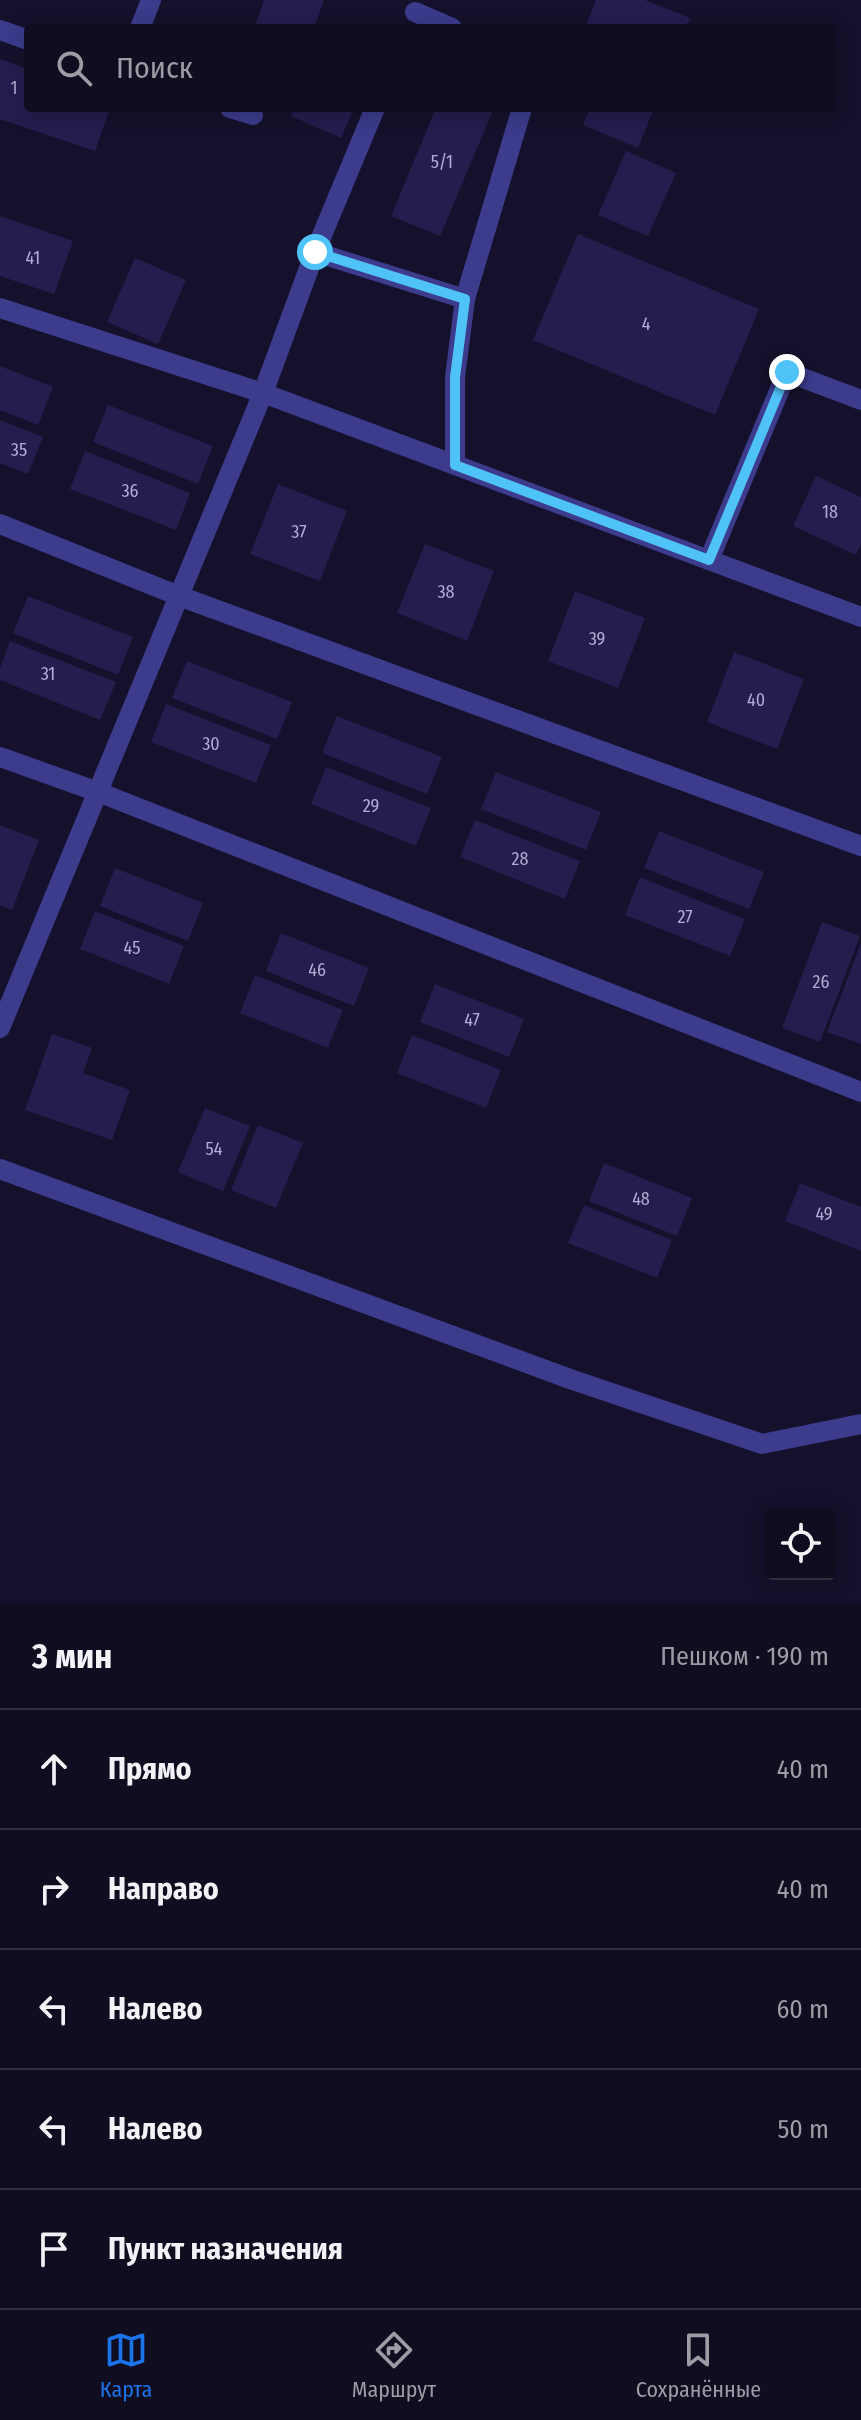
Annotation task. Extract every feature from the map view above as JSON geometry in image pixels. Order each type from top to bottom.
[{"type":"street","points":[[142,24],[151,0]]},
{"type":"street","points":[[414,13],[442,24]]},
{"type":"street","points":[[0,30],[24,39]]},
{"type":"street","points":[[243,112],[253,115]]},
{"type":"street","points":[[0,1028],[263,393],[315,252],[373,112]]},
{"type":"street","points":[[455,465],[455,377],[465,299],[521,112]]},
{"type":"street","points":[[315,252],[465,299]]},
{"type":"street","points":[[0,308],[263,393],[861,617]]},
{"type":"street","points":[[709,560],[787,372],[861,400]]},
{"type":"street","points":[[0,524],[179,596],[861,846]]},
{"type":"street","points":[[0,757],[98,792],[861,1092]]},
{"type":"street","points":[[0,1169],[570,1379],[762,1444],[861,1424]]},
{"type":"building","points":[[264,0],[324,0],[315,24],[255,24]]},
{"type":"building","points":[[596,0],[645,0],[690,18],[688,24],[587,24]]},
{"type":"building","points":[[0,59],[24,68],[24,112],[109,112],[95,151],[0,119]]},
{"type":"building","points":[[292,112],[352,112],[341,138],[291,116]]},
{"type":"building","points":[[434,112],[492,112],[440,236],[391,216]]},
{"type":"building","points":[[588,112],[652,112],[638,148],[583,125]]},
{"type":"building","points":[[626,151],[676,173],[648,236],[598,215]]},
{"type":"building","points":[[0,216],[73,241],[54,294],[0,276]]},
{"type":"building","points":[[578,234],[759,309],[715,415],[533,340]]},
{"type":"building","points":[[135,258],[186,280],[158,344],[107,322]]},
{"type":"building","points":[[0,366],[53,387],[38,425],[0,410]]},
{"type":"building","points":[[108,405],[213,446],[198,484],[93,442]]},
{"type":"building","points":[[0,420],[43,437],[28,474],[0,463]]},
{"type":"building","points":[[85,451],[190,493],[176,530],[70,489]]},
{"type":"building","points":[[816,476],[861,497],[861,544],[856,555],[793,526]]},
{"type":"building","points":[[278,484],[347,511],[320,581],[250,554]]},
{"type":"building","points":[[425,544],[494,571],[467,641],[397,613]]},
{"type":"building","points":[[575,591],[645,618],[618,688],[548,661]]},
{"type":"building","points":[[28,596],[133,637],[118,675],[13,633]]},
{"type":"building","points":[[10,641],[116,682],[100,720],[0,680],[0,668]]},
{"type":"building","points":[[734,652],[804,679],[777,749],[707,722]]},
{"type":"building","points":[[187,661],[292,702],[277,739],[172,698]]},
{"type":"building","points":[[166,704],[271,745],[256,783],[151,742]]},
{"type":"building","points":[[337,716],[442,757],[427,794],[322,753]]},
{"type":"building","points":[[326,767],[431,808],[416,846],[311,804]]},
{"type":"building","points":[[496,772],[601,812],[586,850],[481,809]]},
{"type":"building","points":[[475,820],[580,861],[565,899],[460,857]]},
{"type":"building","points":[[0,825],[39,840],[12,910],[0,905]]},
{"type":"building","points":[[659,831],[764,872],[749,909],[644,868]]},
{"type":"building","points":[[115,868],[203,903],[188,941],[100,906]]},
{"type":"building","points":[[640,877],[745,919],[730,956],[625,915]]},
{"type":"building","points":[[95,911],[184,946],[169,984],[80,949]]},
{"type":"building","points":[[822,922],[860,936],[820,1042],[782,1028]]},
{"type":"building","points":[[281,933],[369,968],[354,1006],[266,971]]},
{"type":"building","points":[[861,943],[861,1044],[827,1032]]},
{"type":"building","points":[[255,975],[343,1010],[328,1048],[240,1013]]},
{"type":"building","points":[[435,984],[524,1019],[509,1057],[420,1022]]},
{"type":"building","points":[[52,1034],[92,1048],[83,1073],[130,1090],[112,1140],[25,1110]]},
{"type":"building","points":[[412,1035],[501,1070],[486,1108],[397,1073]]},
{"type":"building","points":[[205,1108],[250,1126],[223,1191],[178,1172]]},
{"type":"building","points":[[258,1125],[303,1143],[276,1208],[231,1190]]},
{"type":"building","points":[[604,1163],[692,1198],[677,1236],[589,1201]]},
{"type":"building","points":[[800,1183],[861,1207],[861,1251],[785,1221]]},
{"type":"building","points":[[584,1205],[672,1240],[657,1278],[568,1243]]},
{"type":"route","points":[[315,252],[465,299],[455,377],[455,465],[709,560],[787,372]]}]
